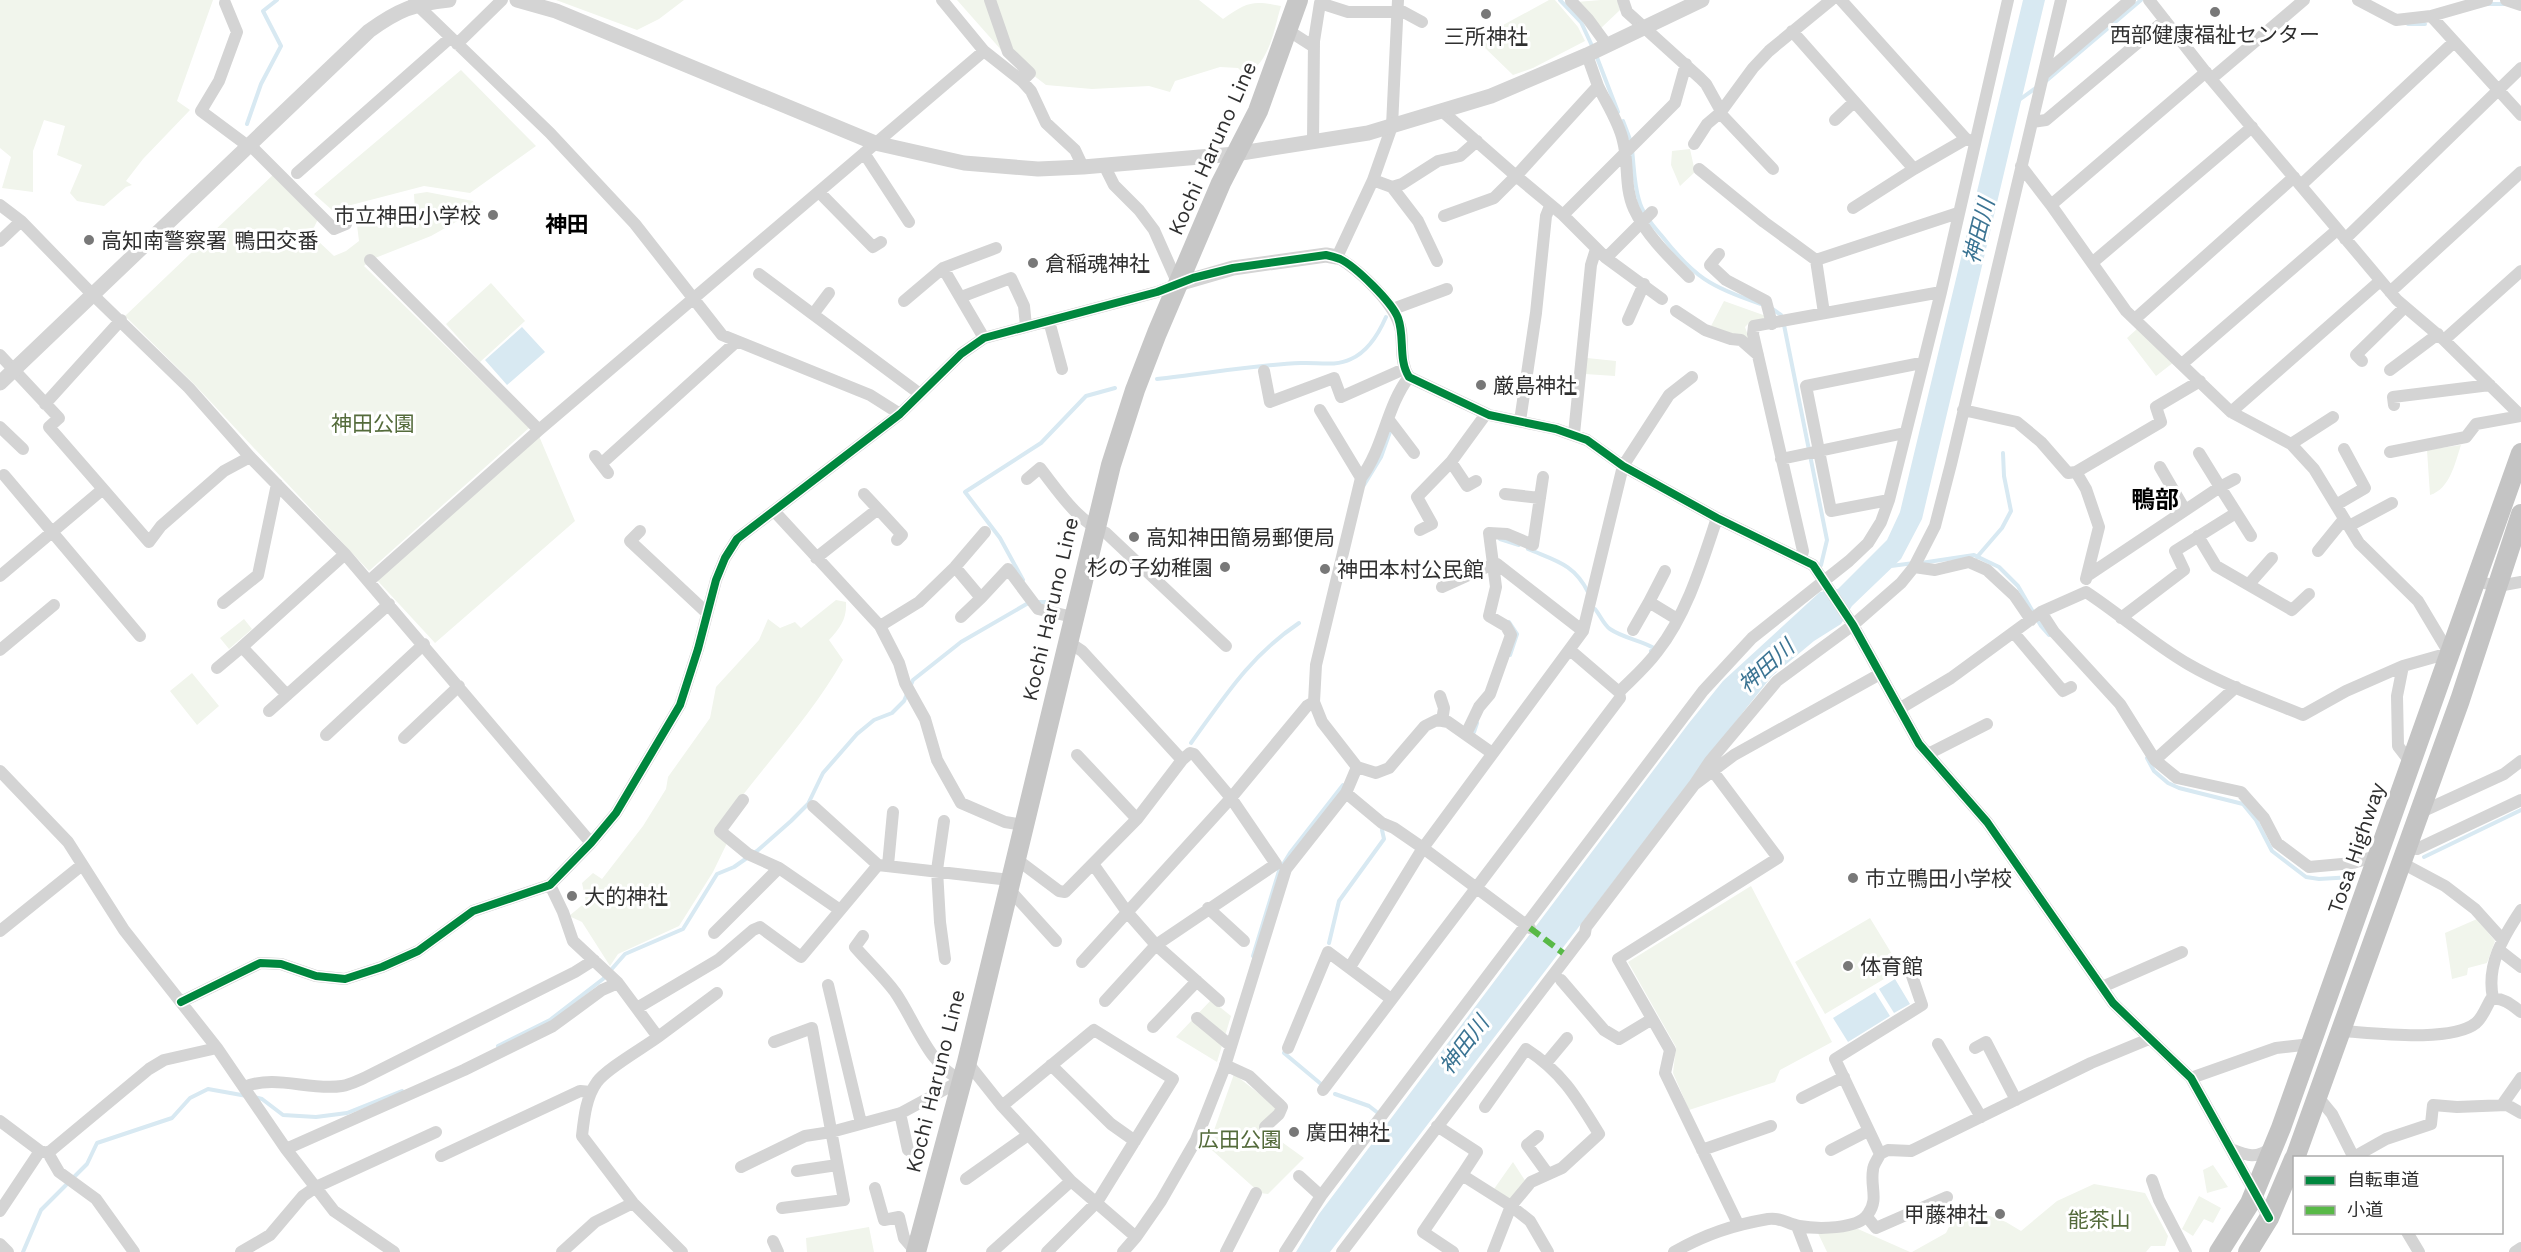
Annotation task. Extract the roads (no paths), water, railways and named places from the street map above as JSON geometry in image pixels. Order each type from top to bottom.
[{"type":"highway","name":"Tosa Highway","points":[[2219,1252],[2229,1240],[2253,1179],[2274,1145],[2521,453]]},
{"type":"highway","points":[[2296,1156],[2420,813],[2521,514]]},
{"type":"highway","points":[[2248,1252],[2270,1218],[2293,1163]]},
{"type":"main road","name":"Kochi Haruno Line","points":[[916,1252],[964,1071],[1111,465],[1135,390],[1208,212],[1258,111],[1298,0]]},
{"type":"street","points":[[0,383],[369,31],[414,2],[449,0]]},
{"type":"street","points":[[297,173],[502,0]]},
{"type":"street","points":[[517,0],[556,11],[870,148],[964,163],[1038,169],[1235,154],[1368,133],[1491,96],[1595,51],[1702,0]]},
{"type":"street","points":[[942,0],[984,51],[1031,91],[1046,123],[1075,150],[1083,167]]},
{"type":"street","points":[[990,0],[1008,52],[1030,73],[1022,81]]},
{"type":"street","points":[[1574,0],[1587,19],[1595,51],[1598,86],[1623,140],[1631,146]]},
{"type":"street","points":[[1623,0],[1625,10],[1706,84],[1720,112],[1773,170]]},
{"type":"street","points":[[1694,144],[1707,124],[1720,112],[1753,68],[1791,31],[1832,0]]},
{"type":"street","points":[[1841,0],[1970,140]]},
{"type":"street","points":[[1285,1252],[1321,1196],[1528,927],[1703,691],[1752,638],[1826,582],[1868,543],[1881,522],[1889,500],[1941,292],[1958,213],[1970,140],[2008,0]]},
{"type":"street","points":[[1342,1252],[1565,955],[1585,933],[1710,761],[1777,681],[1850,620],[1901,583],[1917,563],[1935,526],[2061,0]]},
{"type":"street","points":[[2044,74],[2130,0]]},
{"type":"street","points":[[2149,0],[2208,75],[2380,281],[2521,416]]},
{"type":"street","points":[[2051,205],[2208,75],[2304,0]]},
{"type":"street","points":[[2358,0],[2396,20],[2431,16],[2459,3],[2487,0]]},
{"type":"street","points":[[2506,0],[2521,4]]},
{"type":"street","points":[[414,2],[550,133],[635,224],[722,335],[870,395],[900,414]]},
{"type":"street","points":[[225,3],[237,32],[219,81],[201,111],[248,145],[334,230],[346,224]]},
{"type":"street","points":[[1313,141],[1314,47],[1320,3],[1348,12],[1398,7],[1422,22]]},
{"type":"street","points":[[1337,257],[1373,180],[1392,126],[1398,7]]},
{"type":"street","points":[[2431,16],[2521,115]]},
{"type":"street","points":[[2032,122],[2046,120],[2165,20]]},
{"type":"street","points":[[1288,31],[1314,47]]},
{"type":"street","points":[[1791,31],[1914,169]]},
{"type":"street","points":[[2135,319],[2297,181],[2454,42]]},
{"type":"street","points":[[369,580],[539,430],[694,301],[984,51]]},
{"type":"street","points":[[1563,215],[1675,103],[1686,64]]},
{"type":"street","points":[[2182,364],[2341,235],[2521,68]]},
{"type":"street","points":[[1444,216],[1494,198],[1598,86]]},
{"type":"street","points":[[1835,120],[1854,102]]},
{"type":"street","points":[[1443,111],[1563,215],[1606,258],[1662,298]]},
{"type":"street","points":[[2092,263],[2252,127]]},
{"type":"street","points":[[1853,208],[1914,169],[1970,140]]},
{"type":"street","points":[[1392,187],[1402,184],[1438,161],[1460,156],[1476,141]]},
{"type":"street","points":[[1631,146],[1628,186],[1633,207],[1641,222],[1689,277]]},
{"type":"street","points":[[870,148],[909,222]]},
{"type":"street","points":[[1104,165],[1113,185],[1139,210],[1154,230],[1178,284]]},
{"type":"street","points":[[2021,166],[2126,311],[2231,412],[2291,444],[2314,469],[2359,543],[2418,601],[2449,653],[2403,666],[2346,691],[2303,715],[2188,664],[2086,592]]},
{"type":"street","points":[[1699,169],[1764,222],[1816,260],[1824,313]]},
{"type":"street","points":[[2390,292],[2521,172]]},
{"type":"street","points":[[1373,180],[1392,187],[1418,221],[1437,261]]},
{"type":"street","points":[[819,192],[873,247],[881,242]]},
{"type":"street","points":[[0,205],[21,221],[189,388],[250,456],[345,554],[424,644],[591,843]]},
{"type":"street","points":[[1520,421],[1536,314],[1546,216],[1550,206]]},
{"type":"street","points":[[1606,258],[1652,212]]},
{"type":"street","points":[[1816,260],[1958,213]]},
{"type":"street","points":[[0,241],[21,221]]},
{"type":"street","points":[[904,301],[943,268],[996,248]]},
{"type":"street","points":[[1574,434],[1591,266],[1596,249]]},
{"type":"street","points":[[1719,254],[1710,265],[1726,280],[1766,301],[1776,321]]},
{"type":"street","points":[[181,1002],[260,963],[281,964],[315,976],[345,979],[382,967],[418,951],[473,911],[550,885],[591,843],[616,813],[680,705],[716,580],[725,558],[737,539],[900,414],[961,354],[984,338],[1157,292],[1233,268],[1326,255],[1337,257],[1356,270],[1393,309],[1401,331],[1406,373],[1377,453],[1361,478],[1316,665],[1314,702],[1322,722],[1357,767],[1376,773],[1389,768],[1425,726],[1437,720],[1448,722],[1492,753]]},
{"type":"street","points":[[370,260],[539,430]]},
{"type":"street","points":[[943,268],[984,338]]},
{"type":"street","points":[[2390,370],[2441,337],[2521,271]]},
{"type":"street","points":[[759,274],[920,394]]},
{"type":"street","points":[[961,297],[1011,278],[1024,306],[1026,326]]},
{"type":"street","points":[[2231,412],[2380,281]]},
{"type":"street","points":[[1628,320],[1644,284]]},
{"type":"street","points":[[1393,309],[1447,289]]},
{"type":"street","points":[[1801,559],[1803,551],[1758,355],[1754,326],[1941,292]]},
{"type":"street","points":[[814,314],[829,293]]},
{"type":"street","points":[[2362,361],[2356,355],[2405,307]]},
{"type":"street","points":[[1676,311],[1705,330],[1741,340],[1758,355]]},
{"type":"street","points":[[45,404],[121,320]]},
{"type":"street","points":[[1049,321],[1062,369]]},
{"type":"street","points":[[601,464],[736,342]]},
{"type":"street","points":[[0,355],[59,418],[49,427],[149,543],[153,534],[161,526],[224,471],[250,456]]},
{"type":"street","points":[[1889,500],[1831,510],[1814,452],[1806,386],[1922,364]]},
{"type":"street","points":[[1264,371],[1270,402],[1335,378],[1341,397],[1406,373],[1486,414],[1574,434],[1587,440],[1623,466],[1717,518],[1813,565],[1850,620],[1918,744],[1987,822],[2113,1003],[2191,1078],[2231,1149],[2253,1179],[2270,1218]]},
{"type":"street","points":[[1350,967],[1422,848],[1583,631],[1623,466],[1669,395],[1692,377]]},
{"type":"street","points":[[1963,410],[2018,422],[2042,442],[2068,473],[2076,472],[2161,422],[2156,407],[2200,381]]},
{"type":"street","points":[[2394,405],[2393,397],[2490,386]]},
{"type":"street","points":[[1320,410],[1361,478]]},
{"type":"street","points":[[1420,530],[1432,524],[1417,497],[1451,462],[1486,414]]},
{"type":"street","points":[[2390,452],[2466,437],[2476,424],[2521,416]]},
{"type":"street","points":[[2291,444],[2333,417]]},
{"type":"street","points":[[1389,420],[1414,453]]},
{"type":"street","points":[[0,427],[22,449]]},
{"type":"street","points":[[1781,459],[1904,436]]},
{"type":"street","points":[[2336,506],[2365,488],[2344,449]]},
{"type":"street","points":[[2199,453],[2252,536]]},
{"type":"street","points":[[1451,462],[1467,486],[1476,481]]},
{"type":"street","points":[[2160,467],[2185,510]]},
{"type":"street","points":[[1027,479],[1040,468],[1078,514],[1094,528],[1106,533],[1226,646]]},
{"type":"street","points":[[2076,472],[2086,489],[2099,527],[2086,576],[2086,592]]},
{"type":"street","points":[[4,475],[140,636]]},
{"type":"street","points":[[1466,734],[1479,707],[1490,694],[1511,635],[1506,626],[1489,616],[1496,587],[1489,533],[1507,534],[1533,545],[1543,477]]},
{"type":"street","points":[[2086,576],[2235,479]]},
{"type":"street","points":[[224,603],[258,575],[277,484]]},
{"type":"street","points":[[0,576],[103,489]]},
{"type":"street","points":[[864,494],[902,535],[897,540]]},
{"type":"street","points":[[1505,494],[1540,498]]},
{"type":"street","points":[[2318,551],[2347,523],[2392,503]]},
{"type":"street","points":[[816,558],[878,509]]},
{"type":"street","points":[[774,511],[880,626],[899,663],[908,688],[925,719],[937,760],[961,802],[1005,822],[1023,825]]},
{"type":"street","points":[[2121,618],[2184,570],[2175,551],[2236,513]]},
{"type":"street","points":[[1619,692],[1658,651],[1677,619],[1698,575],[1717,518]]},
{"type":"street","points":[[640,531],[626,545],[707,613]]},
{"type":"street","points":[[880,626],[919,602],[955,567],[985,532]]},
{"type":"street","points":[[2199,536],[2216,566],[2292,610],[2309,594]]},
{"type":"street","points":[[218,668],[345,554]]},
{"type":"street","points":[[2248,584],[2272,558]]},
{"type":"street","points":[[1917,563],[1935,570],[1969,562],[1986,569],[2014,595],[2031,620]]},
{"type":"street","points":[[1442,587],[1497,564],[1583,631]]},
{"type":"street","points":[[955,567],[981,598]]},
{"type":"street","points":[[961,617],[1008,569],[1038,609],[1073,617]]},
{"type":"street","points":[[1633,630],[1665,572]]},
{"type":"street","points":[[2475,581],[2498,585],[2521,582]]},
{"type":"street","points":[[1899,709],[1951,678],[2042,612],[2086,592]]},
{"type":"street","points":[[1649,602],[1677,619]]},
{"type":"street","points":[[269,711],[389,604]]},
{"type":"street","points":[[0,650],[54,605]]},
{"type":"street","points":[[2042,612],[2054,632],[2125,712],[2155,760],[2177,778],[2241,792],[2264,818],[2277,843],[2309,867],[2353,863],[2379,855]]},
{"type":"street","points":[[2014,633],[2063,691],[2071,687]]},
{"type":"street","points":[[1067,641],[1082,651],[1182,760]]},
{"type":"street","points":[[326,735],[424,644]]},
{"type":"street","points":[[242,647],[287,695]]},
{"type":"street","points":[[1323,1090],[1620,698],[1619,692],[1570,650]]},
{"type":"street","points":[[2403,666],[2397,696],[2398,746],[2412,763]]},
{"type":"street","points":[[1694,785],[1734,754],[1880,674]]},
{"type":"street","points":[[404,738],[459,686]]},
{"type":"street","points":[[2155,760],[2236,687]]},
{"type":"street","points":[[1440,696],[1444,708],[1443,721]]},
{"type":"street","points":[[1082,962],[1231,798],[1307,706],[1314,702]]},
{"type":"street","points":[[1928,754],[1987,724]]},
{"type":"street","points":[[1015,858],[1059,891],[1065,892],[1137,819],[1182,760],[1190,753],[1194,754],[1231,798],[1276,864],[1156,945],[1105,1001]]},
{"type":"street","points":[[1077,755],[1137,819]]},
{"type":"street","points":[[2420,813],[2504,774],[2521,761]]},
{"type":"street","points":[[1123,1252],[1136,1237],[1196,1140],[1225,1065],[1226,1042],[1286,869],[1346,793],[1357,767]]},
{"type":"street","points":[[0,771],[68,842],[124,930],[217,1048],[286,1149],[334,1211],[394,1252]]},
{"type":"street","points":[[1712,771],[1778,858],[1618,959],[1670,1050],[1665,1073],[1738,1224]]},
{"type":"street","points":[[1346,793],[1382,823],[1394,828],[1528,927]]},
{"type":"street","points":[[744,800],[720,831],[752,855],[779,868],[840,910]]},
{"type":"street","points":[[2417,849],[2521,800]]},
{"type":"street","points":[[813,806],[883,865],[937,870],[1009,884],[1056,941]]},
{"type":"street","points":[[637,1008],[718,960],[753,930],[760,927],[801,957],[840,910],[883,865],[893,812]]},
{"type":"street","points":[[944,821],[937,870],[945,959]]},
{"type":"street","points":[[2402,863],[2445,886],[2475,909],[2500,945],[2521,967]]},
{"type":"street","points":[[1093,864],[1127,912],[1156,945],[1220,1001]]},
{"type":"street","points":[[0,931],[82,865]]},
{"type":"street","points":[[714,933],[779,868]]},
{"type":"street","points":[[550,885],[564,912],[573,941],[618,983],[658,1037]]},
{"type":"street","points":[[1208,908],[1244,941]]},
{"type":"street","points":[[2493,998],[2492,970],[2500,945],[2521,910]]},
{"type":"street","points":[[863,936],[855,947],[894,992],[916,1032],[953,1077],[964,1071]]},
{"type":"street","points":[[1288,1048],[1328,952],[1391,999]]},
{"type":"street","points":[[2102,987],[2182,952]]},
{"type":"street","points":[[248,1092],[267,1081],[343,1086],[364,1078],[575,972],[598,963]]},
{"type":"street","points":[[1880,1154],[1833,1055],[1922,1005],[1909,968]]},
{"type":"street","points":[[1561,980],[1604,1030],[1619,1039],[1652,1019]]},
{"type":"street","points":[[1153,1027],[1197,981]]},
{"type":"street","points":[[286,1149],[464,1070],[554,1026],[602,990],[618,983]]},
{"type":"street","points":[[828,985],[861,1123]]},
{"type":"street","points":[[682,1252],[633,1203],[582,1136],[584,1120],[591,1092],[598,1080],[717,993]]},
{"type":"street","points":[[2342,1032],[2427,1035],[2452,1033],[2476,1022],[2493,998]]},
{"type":"street","points":[[2493,998],[2498,998],[2521,1012]]},
{"type":"street","points":[[1197,1018],[1226,1042]]},
{"type":"street","points":[[774,1042],[812,1028],[844,1200],[782,1209]]},
{"type":"street","points":[[1002,1106],[1094,1030],[1173,1079],[1097,1202],[1047,1252]]},
{"type":"street","points":[[1547,1062],[1567,1038]]},
{"type":"street","points":[[1674,1252],[1724,1228],[1771,1218],[1788,1221],[1797,1226],[1828,1228],[1851,1225],[1867,1217],[1875,1202],[1873,1169],[1880,1154],[1888,1150],[1911,1151],[2099,1059],[2149,1039]]},
{"type":"street","points":[[1975,1048],[1986,1042],[2016,1100]]},
{"type":"street","points":[[1938,1044],[1981,1117]]},
{"type":"street","points":[[2191,1078],[2276,1048],[2311,1044]]},
{"type":"street","points":[[0,1211],[44,1152],[164,1060],[217,1048]]},
{"type":"street","points":[[1485,1107],[1526,1049],[1547,1062],[1569,1085],[1599,1134],[1562,1168],[1531,1182],[1511,1206],[1493,1252]]},
{"type":"street","points":[[1051,1065],[1111,1124],[1134,1141]]},
{"type":"street","points":[[1225,1065],[1249,1076],[1282,1107],[1280,1114],[1265,1127]]},
{"type":"street","points":[[964,1071],[1002,1106],[1071,1181],[1136,1237]]},
{"type":"street","points":[[741,1167],[805,1136],[831,1132],[900,1113],[964,1071]]},
{"type":"street","points":[[1802,1098],[1844,1077]]},
{"type":"street","points":[[2502,1105],[2521,1078]]},
{"type":"street","points":[[441,1156],[580,1091],[591,1092]]},
{"type":"street","points":[[2318,1097],[2332,1114],[2353,1156]]},
{"type":"street","points":[[2356,1156],[2386,1139],[2431,1124],[2433,1105],[2457,1107],[2502,1105],[2521,1113]]},
{"type":"street","points":[[900,1113],[908,1150]]},
{"type":"street","points":[[0,1121],[44,1152],[59,1172],[96,1199],[134,1252]]},
{"type":"street","points":[[1437,1126],[1477,1152],[1423,1232],[1453,1252]]},
{"type":"street","points":[[1702,1150],[1771,1126]]},
{"type":"street","points":[[1831,1150],[1868,1131]]},
{"type":"street","points":[[242,1252],[270,1234],[303,1196],[316,1187],[436,1132]]},
{"type":"street","points":[[966,1179],[1028,1135]]},
{"type":"street","points":[[1538,1136],[1527,1145],[1548,1174]]},
{"type":"street","points":[[2231,1149],[2253,1157],[2261,1155],[2274,1145]]},
{"type":"street","points":[[2253,1179],[2293,1159]]},
{"type":"street","points":[[797,1171],[837,1166]]},
{"type":"street","points":[[1462,1175],[1530,1221],[1548,1252]]},
{"type":"street","points":[[1299,1176],[1321,1196]]},
{"type":"street","points":[[2152,1180],[2159,1200],[2186,1252]]},
{"type":"street","points":[[992,1252],[1071,1181]]},
{"type":"street","points":[[875,1188],[884,1220],[900,1217],[904,1238],[916,1252]]},
{"type":"street","points":[[1226,1252],[1256,1193]]},
{"type":"street","points":[[1867,1217],[1876,1228],[1947,1197]]},
{"type":"street","points":[[562,1252],[595,1221],[633,1203]]},
{"type":"street","points":[[1797,1226],[1808,1252]]},
{"type":"street","points":[[2408,1234],[2419,1252]]},
{"type":"street","points":[[0,1244],[8,1252]]},
{"type":"street","points":[[2515,1252],[2521,1248]]},
{"type":"water","name":"神田川","points":[[2023,0],[2045,0],[1922,519],[1901,559],[1852,606],[1841,624],[1814,641],[1772,676],[1330,1252],[1296,1252],[1319,1214],[1723,681],[1820,592],[1838,589],[1887,540],[1900,512]]},
{"type":"water","points":[[522,327],[545,352],[507,385],[485,360]]},
{"type":"water","points":[[1895,979],[1910,1004],[1894,1013],[1879,989]]},
{"type":"water","points":[[1875,992],[1890,1016],[1848,1042],[1833,1018]]},
{"type":"waterway","points":[[247,124],[261,84],[281,46],[263,11],[277,0]]},
{"type":"waterway","points":[[1560,0],[1581,22],[1593,48]]},
{"type":"waterway","points":[[2046,81],[2141,0]]},
{"type":"waterway","points":[[2487,4],[2507,4]]},
{"type":"waterway","points":[[2408,24],[2425,24]]},
{"type":"waterway","points":[[1596,55],[1618,112]]},
{"type":"waterway","points":[[2019,100],[2037,87]]},
{"type":"waterway","points":[[1623,121],[1631,142]]},
{"type":"waterway","points":[[1632,150],[1640,205],[1651,223],[1683,261],[1704,279],[1729,292],[1761,304]]},
{"type":"waterway","points":[[1771,308],[1781,315],[1784,325],[1827,540],[1821,565]]},
{"type":"waterway","points":[[1157,379],[1265,366],[1301,363],[1332,364],[1345,361],[1357,356],[1367,347],[1386,317]]},
{"type":"waterway","points":[[1023,580],[1000,538],[965,492],[1041,443],[1086,396],[1115,388]]},
{"type":"waterway","points":[[1364,485],[1381,457],[1391,429]]},
{"type":"waterway","points":[[1977,557],[2002,528],[2011,511],[2004,476],[2003,453]]},
{"type":"waterway","points":[[1500,539],[1519,545]]},
{"type":"waterway","points":[[1528,549],[1556,560],[1570,569],[1577,575],[1588,592]]},
{"type":"waterway","points":[[1921,563],[1974,555],[1999,567],[2018,586],[2041,626],[2049,635]]},
{"type":"waterway","points":[[1891,566],[1914,563]]},
{"type":"waterway","points":[[1038,602],[1055,602],[1058,597]]},
{"type":"waterway","points":[[910,687],[913,680],[961,642],[1030,602]]},
{"type":"waterway","points":[[1595,609],[1610,629],[1654,648],[1651,651]]},
{"type":"waterway","points":[[1509,622],[1517,634],[1510,655]]},
{"type":"waterway","points":[[1191,743],[1240,677],[1282,635],[1299,623]]},
{"type":"waterway","points":[[498,1046],[550,1020],[603,979],[625,954],[683,929],[717,874],[734,867],[757,851],[791,821],[808,804],[823,773],[857,734],[874,720],[892,713],[904,701],[907,694]]},
{"type":"waterway","points":[[1474,732],[1477,723]]},
{"type":"waterway","points":[[2147,758],[2154,771],[2168,783],[2179,788],[2243,804],[2256,820],[2272,851],[2306,877],[2319,879],[2353,877]]},
{"type":"waterway","points":[[1253,956],[1279,871],[1290,853],[1343,785]]},
{"type":"waterway","points":[[2424,857],[2521,810]]},
{"type":"waterway","points":[[1329,943],[1339,901],[1384,839],[1382,830]]},
{"type":"waterway","points":[[1285,1051],[1284,1053],[1321,1084]]},
{"type":"waterway","points":[[23,1252],[41,1210],[87,1164],[97,1143],[172,1118],[190,1098],[208,1089],[247,1096]]},
{"type":"waterway","points":[[254,1097],[262,1099],[283,1115],[316,1117],[347,1113],[402,1091]]},
{"type":"waterway","points":[[1335,1094],[1369,1106],[1378,1113]]},
{"type":"place","name":"西部健康福祉センター","points":[[2215,12]]},
{"type":"place","name":"三所神社","points":[[1486,14]]},
{"type":"place","name":"市立神田小学校","points":[[493,215]]},
{"type":"place","name":"高知南警察署 鴨田交番","points":[[89,240]]},
{"type":"place","name":"倉稲魂神社","points":[[1033,263]]},
{"type":"place","name":"厳島神社","points":[[1481,385]]},
{"type":"place","name":"高知神田簡易郵便局","points":[[1134,537]]},
{"type":"place","name":"杉の子幼稚園","points":[[1225,567]]},
{"type":"place","name":"神田本村公民館","points":[[1325,569]]},
{"type":"place","name":"市立鴨田小学校","points":[[1853,878]]},
{"type":"place","name":"大的神社","points":[[572,896]]},
{"type":"place","name":"体育館","points":[[1848,966]]},
{"type":"place","name":"廣田神社","points":[[1294,1132]]},
{"type":"place","name":"甲藤神社","points":[[2000,1214]]},
{"type":"district","name":"神田","points":[[567,224]]},
{"type":"district","name":"鴨部","points":[[2155,500]]},
{"type":"park label","name":"神田公園","points":[[373,423]]},
{"type":"park label","name":"広田公園","points":[[1240,1139]]},
{"type":"park label","name":"能茶山","points":[[2099,1219]]}]
